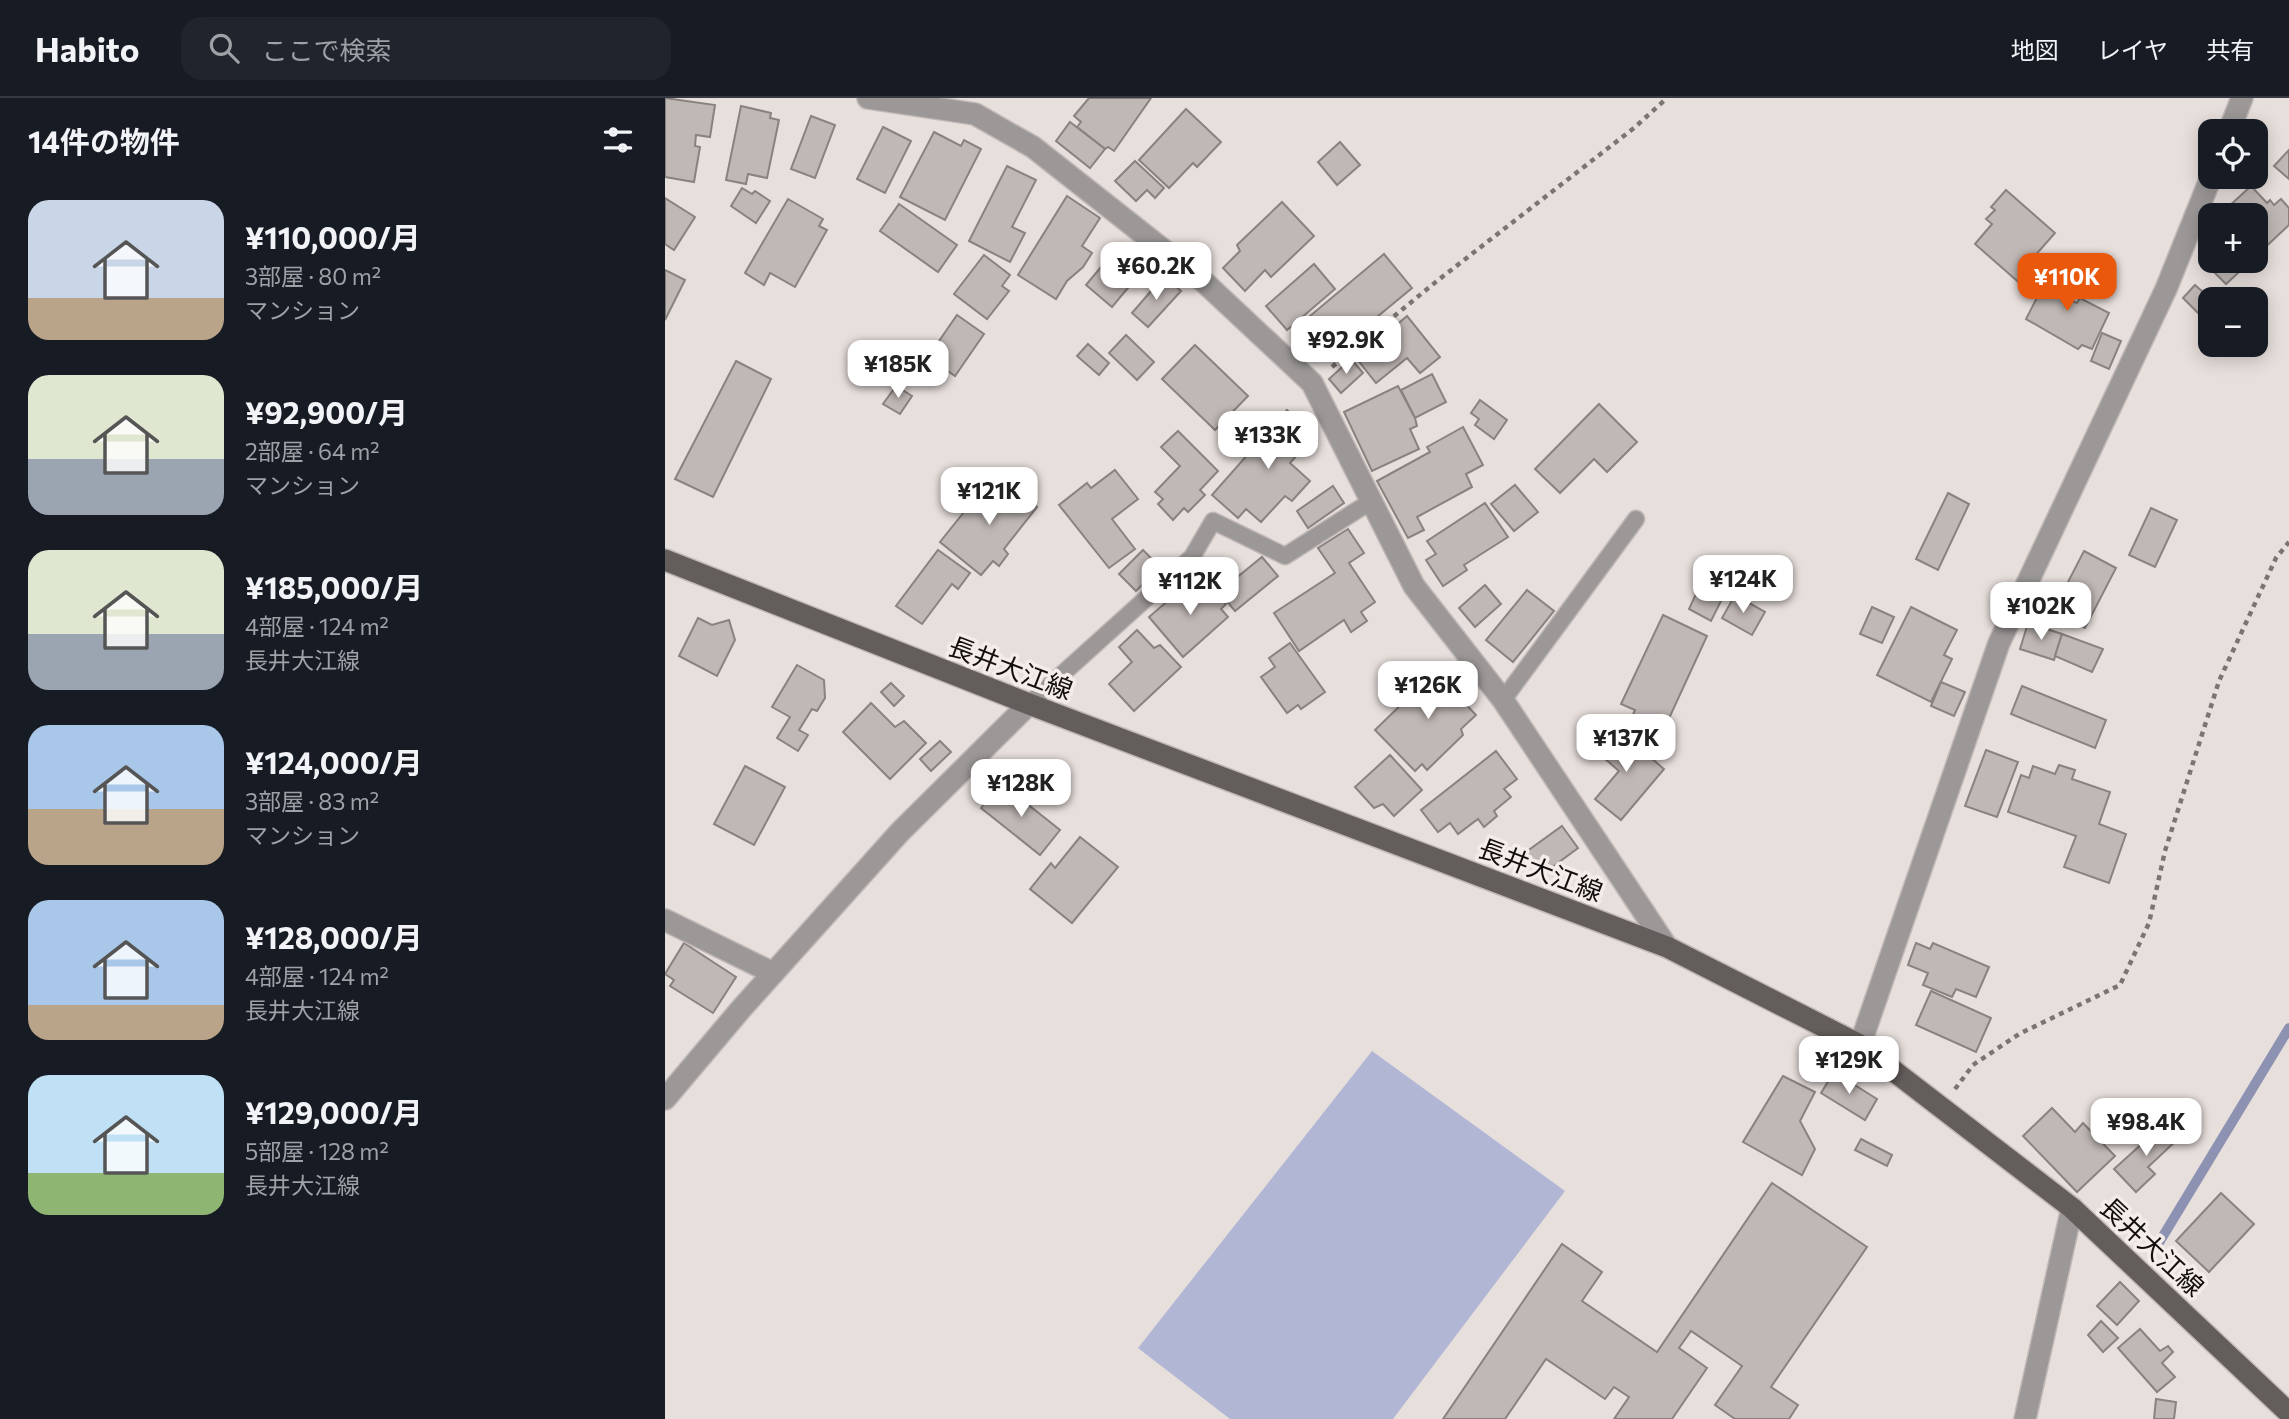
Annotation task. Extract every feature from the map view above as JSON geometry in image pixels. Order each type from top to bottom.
[{"type":"main road","name":"長井大江線","points":[[665,560],[1029,704],[1667,947],[1860,1045],[2072,1208],[2289,1413]]},
{"type":"street","points":[[868,98],[975,114],[1033,147],[1203,281],[1312,383],[1414,586],[1503,701],[1667,947]]},
{"type":"street","points":[[2234,119],[2242,98]]},
{"type":"street","points":[[1860,1045],[1999,643],[2166,289],[2206,189]]},
{"type":"street","points":[[665,1099],[773,973],[900,832],[1029,704]]},
{"type":"street","points":[[665,919],[773,973]]},
{"type":"street","points":[[2025,1419],[2072,1208]]},
{"type":"lane","points":[[1029,704],[1192,556],[1213,521],[1285,556],[1373,500]]},
{"type":"lane","points":[[1503,701],[1636,519]]},
{"type":"path","points":[[1312,383],[1437,281],[1634,128],[1667,98]]},
{"type":"path","points":[[1942,1107],[1973,1065],[2019,1034],[2120,985],[2150,923],[2165,850],[2219,681],[2276,558],[2289,541]]},
{"type":"shaded area","points":[[1372,1051],[1565,1191],[1393,1419],[1230,1419],[1138,1348]]},
{"type":"building","points":[[665,98],[715,105],[710,137],[696,135],[695,146],[700,147],[694,182],[665,177]]},
{"type":"building","points":[[1089,98],[1151,98],[1114,151],[1108,147],[1105,149],[1077,127],[1081,122],[1074,116]]},
{"type":"building","points":[[741,106],[771,113],[770,118],[779,120],[767,178],[748,174],[746,184],[726,180]]},
{"type":"building","points":[[1186,109],[1221,142],[1197,167],[1193,163],[1169,188],[1139,160]]},
{"type":"building","points":[[811,116],[835,125],[815,178],[791,169]]},
{"type":"building","points":[[1070,122],[1105,149],[1090,168],[1056,141]]},
{"type":"building","points":[[883,127],[911,141],[885,193],[857,179]]},
{"type":"building","points":[[934,132],[961,146],[964,140],[981,149],[945,220],[900,197]]},
{"type":"building","points":[[1340,142],[1360,165],[1337,185],[1318,162]]},
{"type":"building","points":[[2289,150],[2289,179],[2274,166]]},
{"type":"building","points":[[1135,161],[1164,188],[1155,198],[1147,190],[1136,201],[1115,181]]},
{"type":"building","points":[[1007,166],[1036,180],[1012,227],[1025,233],[1010,262],[969,241]]},
{"type":"building","points":[[742,188],[752,194],[755,191],[770,201],[756,223],[731,206]]},
{"type":"building","points":[[2248,189],[2254,189],[2267,203],[2232,203]]},
{"type":"building","points":[[2006,190],[2055,233],[2032,259],[2040,266],[2023,286],[1975,244],[1992,224],[1986,219],[1995,210],[1991,207]]},
{"type":"building","points":[[1067,196],[1100,218],[1082,246],[1092,253],[1083,267],[1067,281],[1056,299],[1018,275]]},
{"type":"building","points":[[665,198],[695,217],[674,250],[665,244]]},
{"type":"building","points":[[788,199],[823,219],[819,226],[827,230],[795,287],[770,273],[764,285],[745,273]]},
{"type":"building","points":[[2281,199],[2289,208],[2289,225],[2268,245],[2267,203],[2270,200],[2274,205]]},
{"type":"building","points":[[1282,202],[1314,236],[1271,277],[1265,270],[1245,291],[1223,268],[1240,251],[1237,245]]},
{"type":"building","points":[[899,204],[957,245],[938,272],[880,231]]},
{"type":"building","points":[[1121,243],[1147,265],[1112,307],[1086,285]]},
{"type":"building","points":[[1384,254],[1412,288],[1332,354],[1304,321]]},
{"type":"building","points":[[984,255],[1010,275],[1002,286],[1009,291],[987,319],[954,294]]},
{"type":"building","points":[[1314,264],[1335,289],[1287,330],[1266,306]]},
{"type":"building","points":[[2058,268],[2075,276],[2065,298],[2077,303],[2080,298],[2109,313],[2092,349],[2082,345],[2078,349],[2026,319],[2045,282],[2048,285]]},
{"type":"building","points":[[665,270],[685,280],[665,320]]},
{"type":"building","points":[[2215,273],[2238,273],[2226,284]]},
{"type":"building","points":[[1164,276],[1181,291],[1148,327],[1132,313]]},
{"type":"building","points":[[2195,285],[2198,288],[2198,313],[2183,298]]},
{"type":"building","points":[[957,315],[984,334],[955,376],[928,357]]},
{"type":"building","points":[[1407,316],[1440,357],[1420,373],[1407,358],[1376,383],[1357,359]]},
{"type":"building","points":[[2102,333],[2121,341],[2109,369],[2091,361]]},
{"type":"building","points":[[1126,335],[1154,362],[1137,380],[1109,353]]},
{"type":"building","points":[[1088,344],[1109,363],[1099,375],[1077,356]]},
{"type":"building","points":[[1195,345],[1248,396],[1215,430],[1162,379]]},
{"type":"building","points":[[1351,359],[1363,373],[1341,393],[1329,379]]},
{"type":"building","points":[[736,361],[771,379],[713,497],[675,479]]},
{"type":"building","points":[[1432,374],[1446,402],[1415,418],[1401,390]]},
{"type":"building","points":[[896,386],[912,396],[900,414],[883,404]]},
{"type":"building","points":[[1398,386],[1415,418],[1417,426],[1410,429],[1419,449],[1372,471],[1344,412]]},
{"type":"building","points":[[1480,400],[1507,420],[1494,439],[1475,425],[1479,419],[1471,413]]},
{"type":"building","points":[[1599,404],[1637,442],[1607,472],[1594,459],[1560,493],[1535,469]]},
{"type":"building","points":[[1287,410],[1315,435],[1290,463],[1310,481],[1292,501],[1285,496],[1261,522],[1246,509],[1238,518],[1212,495]]},
{"type":"building","points":[[1463,427],[1483,465],[1466,474],[1472,487],[1417,517],[1424,530],[1408,538],[1377,481],[1430,452],[1427,447]]},
{"type":"building","points":[[1178,431],[1218,471],[1200,490],[1205,495],[1188,512],[1184,508],[1173,520],[1158,504],[1163,499],[1155,492],[1180,466],[1161,447]]},
{"type":"building","points":[[1115,470],[1138,499],[1112,519],[1135,549],[1109,568],[1059,505],[1087,483],[1091,488]]},
{"type":"building","points":[[1006,482],[1037,507],[1004,549],[1008,554],[999,566],[993,561],[981,575],[940,542],[984,487],[996,496]]},
{"type":"building","points":[[1515,485],[1538,512],[1514,531],[1491,504]]},
{"type":"building","points":[[1333,486],[1344,503],[1308,528],[1297,511]]},
{"type":"building","points":[[1948,493],[1969,504],[1938,570],[1916,559]]},
{"type":"building","points":[[1485,503],[1508,537],[1464,565],[1467,570],[1443,586],[1426,560],[1436,554],[1427,541]]},
{"type":"building","points":[[2151,508],[2177,520],[2155,567],[2129,555]]},
{"type":"building","points":[[1348,529],[1364,553],[1349,563],[1375,602],[1361,612],[1367,621],[1351,632],[1344,620],[1299,651],[1274,613],[1335,573],[1318,548]]},
{"type":"building","points":[[938,550],[970,573],[958,589],[952,584],[922,624],[896,606]]},
{"type":"building","points":[[1143,550],[1160,567],[1136,591],[1119,574]]},
{"type":"building","points":[[2084,551],[2116,568],[2085,628],[2053,611]]},
{"type":"building","points":[[1262,557],[1278,576],[1235,611],[1219,592]]},
{"type":"building","points":[[1193,579],[1204,592],[1210,587],[1226,604],[1221,609],[1228,617],[1183,657],[1149,617]]},
{"type":"building","points":[[1485,585],[1501,604],[1475,627],[1459,608]]},
{"type":"building","points":[[1700,585],[1723,597],[1711,621],[1689,609]]},
{"type":"building","points":[[1527,590],[1554,611],[1513,662],[1486,640]]},
{"type":"building","points":[[1735,595],[1765,612],[1752,635],[1722,618]]},
{"type":"building","points":[[1872,607],[1894,617],[1882,643],[1860,634]]},
{"type":"building","points":[[1911,607],[1957,630],[1944,655],[1952,659],[1931,702],[1877,675]]},
{"type":"building","points":[[1663,615],[1707,636],[1666,725],[1660,722],[1656,731],[1631,719],[1635,710],[1621,704]]},
{"type":"building","points":[[698,618],[712,625],[729,620],[735,640],[717,676],[679,656]]},
{"type":"building","points":[[2028,623],[2062,634],[2054,660],[2020,649]]},
{"type":"building","points":[[1137,630],[1154,648],[1160,645],[1181,667],[1134,711],[1109,684],[1132,662],[1119,647]]},
{"type":"building","points":[[2062,634],[2103,649],[2092,672],[2055,656]]},
{"type":"building","points":[[1290,643],[1325,692],[1301,709],[1298,705],[1287,713],[1261,677],[1275,667],[1269,658]]},
{"type":"building","points":[[1443,664],[1462,683],[1453,691],[1476,715],[1461,729],[1463,735],[1427,770],[1422,764],[1415,771],[1375,730]]},
{"type":"building","points":[[797,665],[824,680],[825,698],[817,711],[812,709],[799,730],[808,735],[798,751],[777,738],[790,717],[772,707]]},
{"type":"building","points":[[1941,682],[1965,692],[1954,716],[1931,706]]},
{"type":"building","points":[[891,683],[904,696],[894,706],[881,692]]},
{"type":"building","points":[[2022,686],[2106,720],[2095,748],[2011,714]]},
{"type":"building","points":[[871,703],[895,727],[904,721],[926,743],[890,779],[843,732]]},
{"type":"building","points":[[1616,728],[1664,769],[1621,820],[1595,799],[1619,771],[1596,751]]},
{"type":"building","points":[[940,741],[951,752],[931,771],[920,759]]},
{"type":"building","points":[[1986,750],[2018,762],[1997,817],[1965,806]]},
{"type":"building","points":[[1496,751],[1517,779],[1504,789],[1511,797],[1494,811],[1497,816],[1484,827],[1478,819],[1458,834],[1450,823],[1438,832],[1421,810]]},
{"type":"building","points":[[1390,755],[1422,790],[1394,816],[1383,804],[1374,808],[1355,787]]},
{"type":"building","points":[[2059,765],[2075,770],[2072,779],[2110,792],[2099,824],[2126,834],[2109,883],[2064,867],[2076,836],[2008,812],[2021,775],[2029,778],[2033,766],[2055,774]]},
{"type":"building","points":[[745,766],[785,787],[754,845],[714,824]]},
{"type":"building","points":[[1001,783],[1060,830],[1040,855],[981,808]]},
{"type":"building","points":[[1562,826],[1578,848],[1543,874],[1526,852]]},
{"type":"building","points":[[1080,837],[1118,867],[1072,923],[1030,889],[1051,863],[1055,868]]},
{"type":"building","points":[[684,943],[736,977],[713,1013],[670,986],[674,980],[665,974]]},
{"type":"building","points":[[1916,943],[1930,949],[1933,943],[1989,967],[1976,997],[1956,989],[1952,997],[1923,985],[1928,973],[1908,965]]},
{"type":"building","points":[[1931,991],[1991,1018],[1976,1052],[1916,1025]]},
{"type":"building","points":[[1834,1072],[1877,1099],[1865,1120],[1821,1093]]},
{"type":"building","points":[[1783,1076],[1815,1092],[1800,1121],[1815,1149],[1802,1175],[1743,1142]]},
{"type":"building","points":[[2052,1108],[2075,1132],[2083,1123],[2115,1156],[2077,1192],[2023,1136]]},
{"type":"building","points":[[2165,1123],[2179,1138],[2148,1167],[2155,1174],[2136,1192],[2114,1169]]},
{"type":"building","points":[[1861,1139],[1892,1155],[1887,1166],[1855,1150]]},
{"type":"building","points":[[1772,1183],[1867,1247],[1771,1387],[1798,1405],[1789,1419],[1735,1419],[1715,1405],[1742,1366],[1691,1331],[1679,1348],[1707,1368],[1672,1419],[1614,1419],[1629,1397],[1614,1387],[1605,1399],[1546,1359],[1505,1419],[1443,1419],[1562,1244],[1602,1272],[1582,1301],[1657,1352]]},
{"type":"building","points":[[2221,1193],[2254,1224],[2209,1272],[2176,1241]]},
{"type":"building","points":[[2120,1282],[2139,1301],[2117,1325],[2097,1306]]},
{"type":"building","points":[[2101,1321],[2118,1338],[2103,1352],[2088,1335]]},
{"type":"building","points":[[2140,1329],[2160,1351],[2168,1346],[2173,1352],[2162,1363],[2175,1377],[2157,1392],[2118,1348]]},
{"type":"building","points":[[2156,1399],[2176,1402],[2174,1419],[2154,1419]]},
{"type":"waterway","points":[[2157,1246],[2289,1028]]}]
